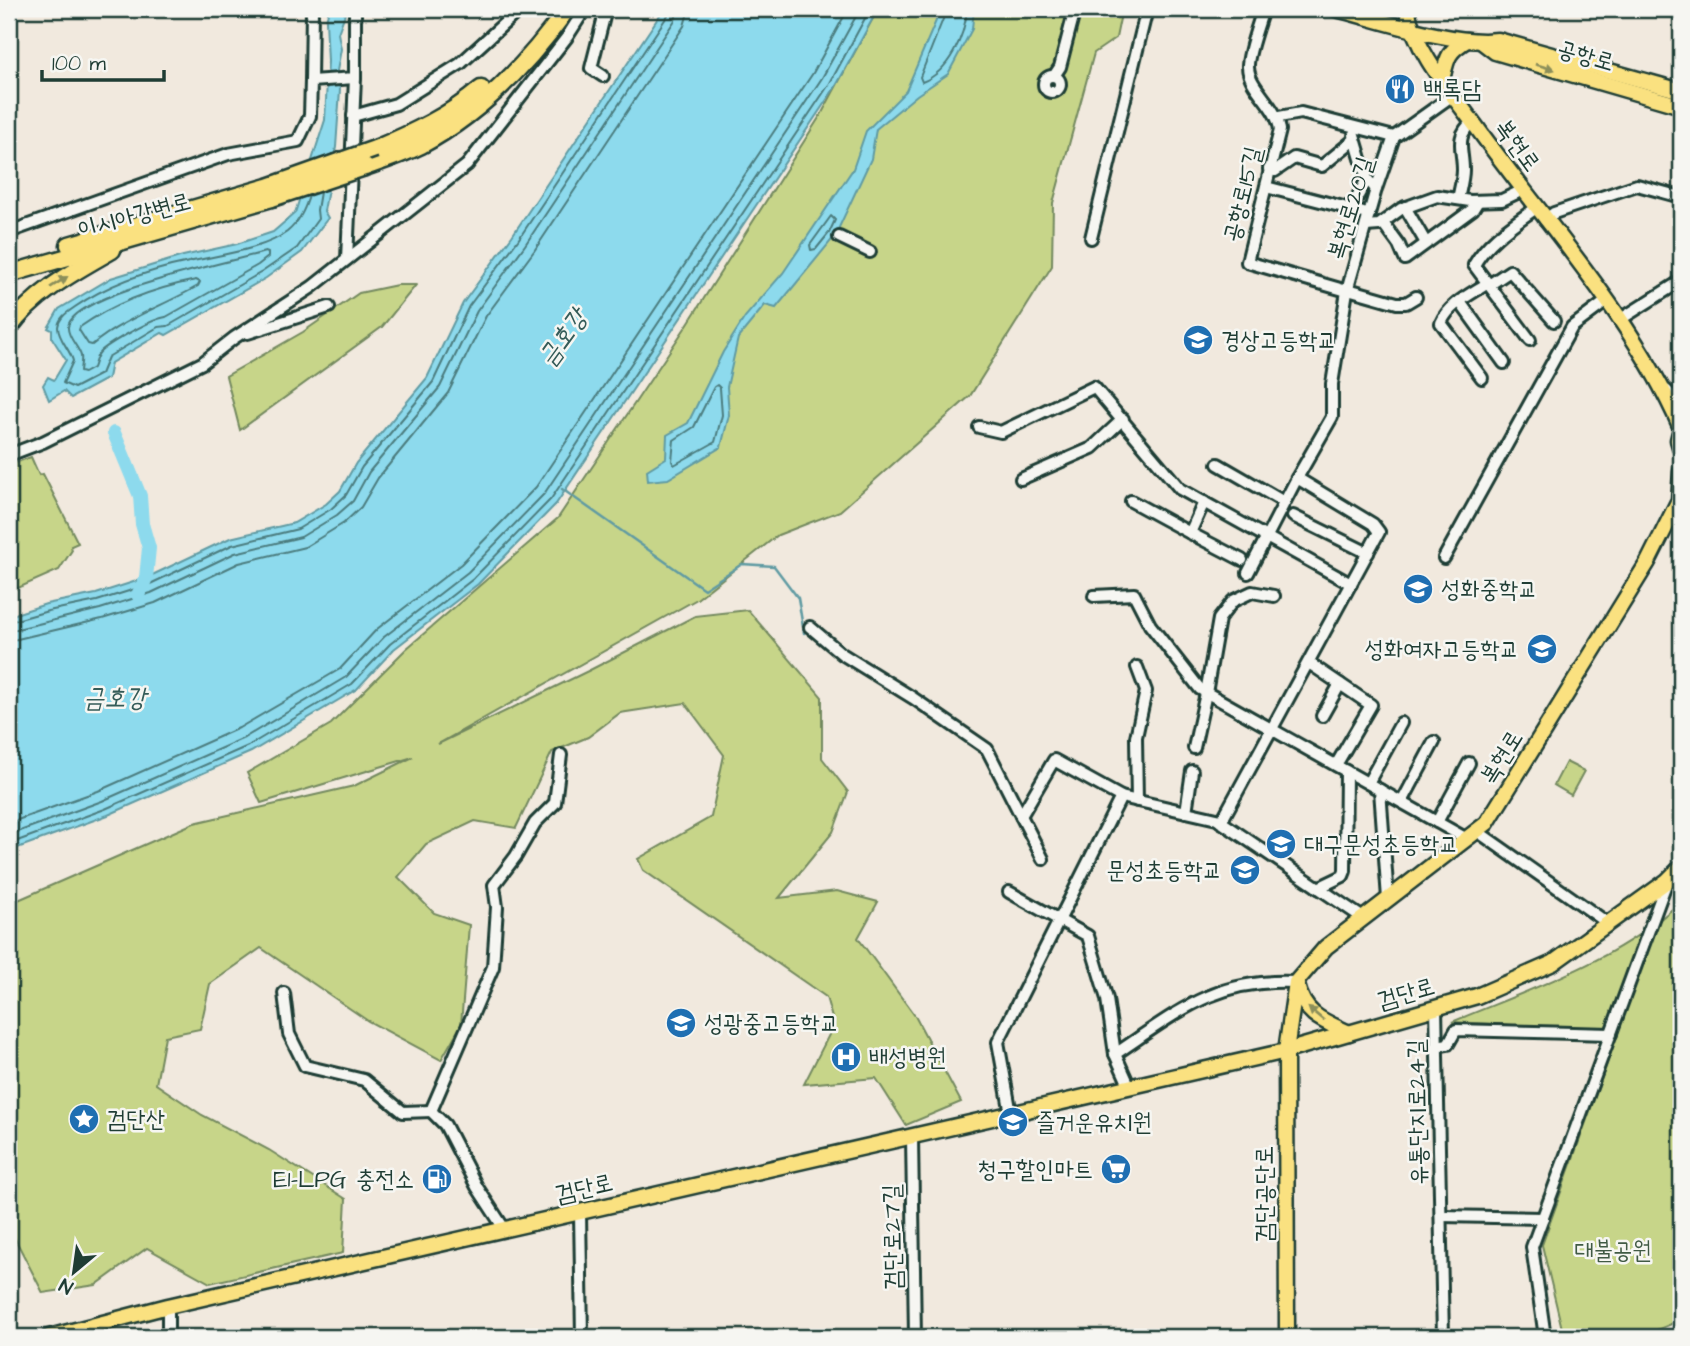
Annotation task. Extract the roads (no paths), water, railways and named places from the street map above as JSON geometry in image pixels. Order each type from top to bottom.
[{"type":"highway","points":[[270,193],[414,133],[465,103],[513,61],[556,9]]},
{"type":"highway","points":[[270,193],[365,167],[420,145],[466,117],[545,40],[567,9]]},
{"type":"highway","name":"이시아강변로","points":[[9,274],[134,239],[270,193]]},
{"type":"highway","name":"이시아강변로","points":[[9,262],[270,193]]},
{"type":"highway","points":[[9,328],[26,306],[44,291],[134,239]]},
{"type":"main road","name":"공항로","points":[[1336,9],[1466,40],[1482,43],[1498,40],[1681,91]]},
{"type":"main road","name":"복현로","points":[[1407,9],[1411,29],[1442,80],[1608,300],[1663,387],[1681,428]]},
{"type":"main road","points":[[1442,80],[1447,57],[1452,49],[1466,40]]},
{"type":"main road","name":"공항로","points":[[1482,43],[1495,52],[1681,106]]},
{"type":"main road","points":[[1681,428],[1678,440],[1681,450]]},
{"type":"main road","points":[[1680,498],[1681,472]]},
{"type":"main road","name":"복현로","points":[[1296,982],[1326,947],[1487,823],[1648,562],[1680,498]]},
{"type":"main road","name":"검단로","points":[[49,1337],[168,1306],[1286,1051],[1436,1008],[1477,996],[1553,963],[1667,881],[1681,867]]},
{"type":"main road","points":[[1296,982],[1301,1000],[1317,1018],[1349,1033]]},
{"type":"main road","points":[[1286,1051],[1296,982]]},
{"type":"main road","name":"검단공단로","points":[[1286,1051],[1287,1337]]},
{"type":"street","points":[[9,232],[229,154],[298,141],[310,116],[312,9]]},
{"type":"street","points":[[347,259],[355,9]]},
{"type":"street","points":[[353,116],[396,104],[460,64],[520,9]]},
{"type":"street","points":[[9,455],[43,442],[202,363],[347,259],[467,165],[568,37],[585,9]]},
{"type":"street","points":[[603,76],[590,68],[606,9]]},
{"type":"street","points":[[1054,76],[1060,67],[1075,9]]},
{"type":"street","points":[[1091,238],[1147,9]]},
{"type":"street","name":"공항로15길","points":[[1263,9],[1247,65],[1251,78],[1279,117],[1280,130],[1247,262],[1348,290]]},
{"type":"street","points":[[311,81],[354,78]]},
{"type":"street","name":"복현로20길","points":[[1248,573],[1332,417],[1332,384],[1348,290],[1376,189],[1394,137],[1453,95]]},
{"type":"street","name":"공항로15길","points":[[1279,117],[1301,113],[1351,125]]},
{"type":"street","points":[[1458,199],[1463,174],[1463,155],[1459,144],[1463,129],[1473,121]]},
{"type":"street","points":[[1351,125],[1367,179],[1376,189]]},
{"type":"street","name":"복현로20길","points":[[1351,125],[1394,137]]},
{"type":"street","points":[[1269,169],[1275,171],[1294,158],[1321,166],[1355,139]]},
{"type":"street","points":[[1351,209],[1367,179]]},
{"type":"street","points":[[1530,340],[1474,265],[1482,250],[1541,214],[1554,213],[1637,186],[1681,197]]},
{"type":"street","points":[[1266,187],[1351,209],[1380,225],[1405,207],[1437,196],[1478,201],[1502,200],[1523,190]]},
{"type":"street","points":[[1383,223],[1399,245],[1405,259],[1473,209],[1478,201]]},
{"type":"street","points":[[1405,207],[1426,243]]},
{"type":"street","points":[[839,237],[870,252]]},
{"type":"street","points":[[1482,378],[1441,323],[1445,314],[1460,302],[1510,271],[1554,321]]},
{"type":"street","points":[[1621,319],[1681,281]]},
{"type":"street","points":[[1348,290],[1397,303],[1406,303],[1416,297]]},
{"type":"street","points":[[1444,558],[1572,327],[1608,300]]},
{"type":"street","points":[[1460,302],[1504,363]]},
{"type":"street","points":[[234,338],[329,307]]},
{"type":"street","points":[[979,427],[1001,432],[1094,387],[1180,489],[1351,584]]},
{"type":"street","points":[[1663,387],[1681,405]]},
{"type":"street","points":[[1021,479],[1092,448],[1123,419]]},
{"type":"street","points":[[1218,464],[1284,502]]},
{"type":"street","points":[[1221,822],[1379,532],[1373,524],[1297,478]]},
{"type":"street","points":[[1131,501],[1242,560]]},
{"type":"street","points":[[1190,533],[1204,502]]},
{"type":"street","points":[[1293,516],[1368,553]]},
{"type":"street","points":[[1194,748],[1219,619],[1233,601],[1252,592],[1274,596]]},
{"type":"street","points":[[1094,596],[1134,594],[1150,625],[1200,689],[1437,822],[1472,835],[1609,924]]},
{"type":"street","points":[[810,627],[842,654],[913,698],[987,749],[1043,859]]},
{"type":"street","points":[[1309,663],[1371,705],[1341,768],[1345,871],[1343,876],[1318,888]]},
{"type":"street","points":[[1137,667],[1146,691],[1136,737],[1137,801]]},
{"type":"street","points":[[1322,716],[1340,684]]},
{"type":"street","points":[[1368,783],[1401,723]]},
{"type":"street","points":[[1402,802],[1434,742]]},
{"type":"street","points":[[431,1111],[493,967],[497,907],[494,885],[516,856],[535,823],[555,803],[561,755]]},
{"type":"street","points":[[1021,816],[1055,760],[1121,797],[1221,822],[1363,918]]},
{"type":"street","points":[[1437,822],[1469,763]]},
{"type":"street","points":[[1186,812],[1192,771]]},
{"type":"street","points":[[1380,790],[1388,899]]},
{"type":"street","points":[[1011,1114],[998,1042],[1121,797]]},
{"type":"street","name":"검단로","points":[[1545,1337],[1532,1247],[1667,881]]},
{"type":"street","points":[[1010,892],[1088,936],[1107,999],[1115,1054],[1129,1085]]},
{"type":"street","points":[[1115,1054],[1194,1001],[1236,986],[1267,981],[1296,982]]},
{"type":"street","points":[[284,993],[289,1034],[305,1066],[364,1080],[403,1112],[431,1111],[445,1125],[477,1187],[505,1230]]},
{"type":"street","name":"유통단지로24길","points":[[1436,1008],[1443,1337]]},
{"type":"street","name":"검단로","points":[[1437,1046],[1448,1044],[1456,1030],[1611,1034]]},
{"type":"street","name":"검단로27길","points":[[912,1137],[915,1337]]},
{"type":"street","points":[[580,1213],[582,1337]]},
{"type":"street","name":"유통단지로24길","points":[[1441,1216],[1543,1217]]},
{"type":"street","points":[[168,1306],[168,1337]]},
{"type":"water","points":[[329,9],[346,11],[338,33],[341,49],[337,71],[340,90],[336,147],[324,211],[328,218],[302,252],[266,278],[111,363],[108,378],[71,398],[64,391],[49,400],[43,385],[48,377],[54,380],[66,360],[52,338],[52,330],[48,328],[59,309],[111,278],[273,232],[295,213],[325,120],[328,61],[326,20]]},
{"type":"water","name":"금호강","points":[[664,9],[878,9],[836,86],[556,504],[478,584],[394,649],[357,689],[251,752],[108,815],[9,851],[9,616],[146,578],[230,538],[294,523],[326,504],[340,491],[356,463],[427,378],[463,303],[512,236]]},
{"type":"water","points":[[941,9],[974,9],[972,29],[948,74],[917,95],[876,129],[871,159],[835,236],[776,308],[765,305],[738,338],[727,387],[729,415],[721,447],[668,479],[648,481],[647,470],[666,458],[667,435],[688,423],[723,352],[745,317],[783,273],[853,169],[866,131],[906,91]]},
{"type":"waterway","points":[[114,433],[140,496],[142,524],[149,548],[146,578],[138,595]]},
{"type":"waterway","points":[[562,489],[704,589],[742,564],[774,566],[798,598],[804,633]]},
{"type":"place","name":"백록담","points":[[1400,89]]},
{"type":"place","name":"경상고등학교","points":[[1198,340]]},
{"type":"place","name":"성화중학교","points":[[1418,589]]},
{"type":"place","name":"성화여자고등학교","points":[[1542,649]]},
{"type":"place","name":"대구문성초등학교","points":[[1281,844]]},
{"type":"place","name":"문성초등학교","points":[[1245,870]]},
{"type":"place","name":"성광중고등학교","points":[[681,1023]]},
{"type":"place","name":"배성병원","points":[[846,1057]]},
{"type":"place","name":"검단산","points":[[84,1119]]},
{"type":"place","name":"즐거운유치원","points":[[1013,1122]]},
{"type":"place","name":"청구할인마트","points":[[1116,1169]]},
{"type":"place","name":"E1-LPG 충전소","points":[[437,1179]]},
{"type":"park label","name":"대불공원","points":[[1613,1250]]}]
